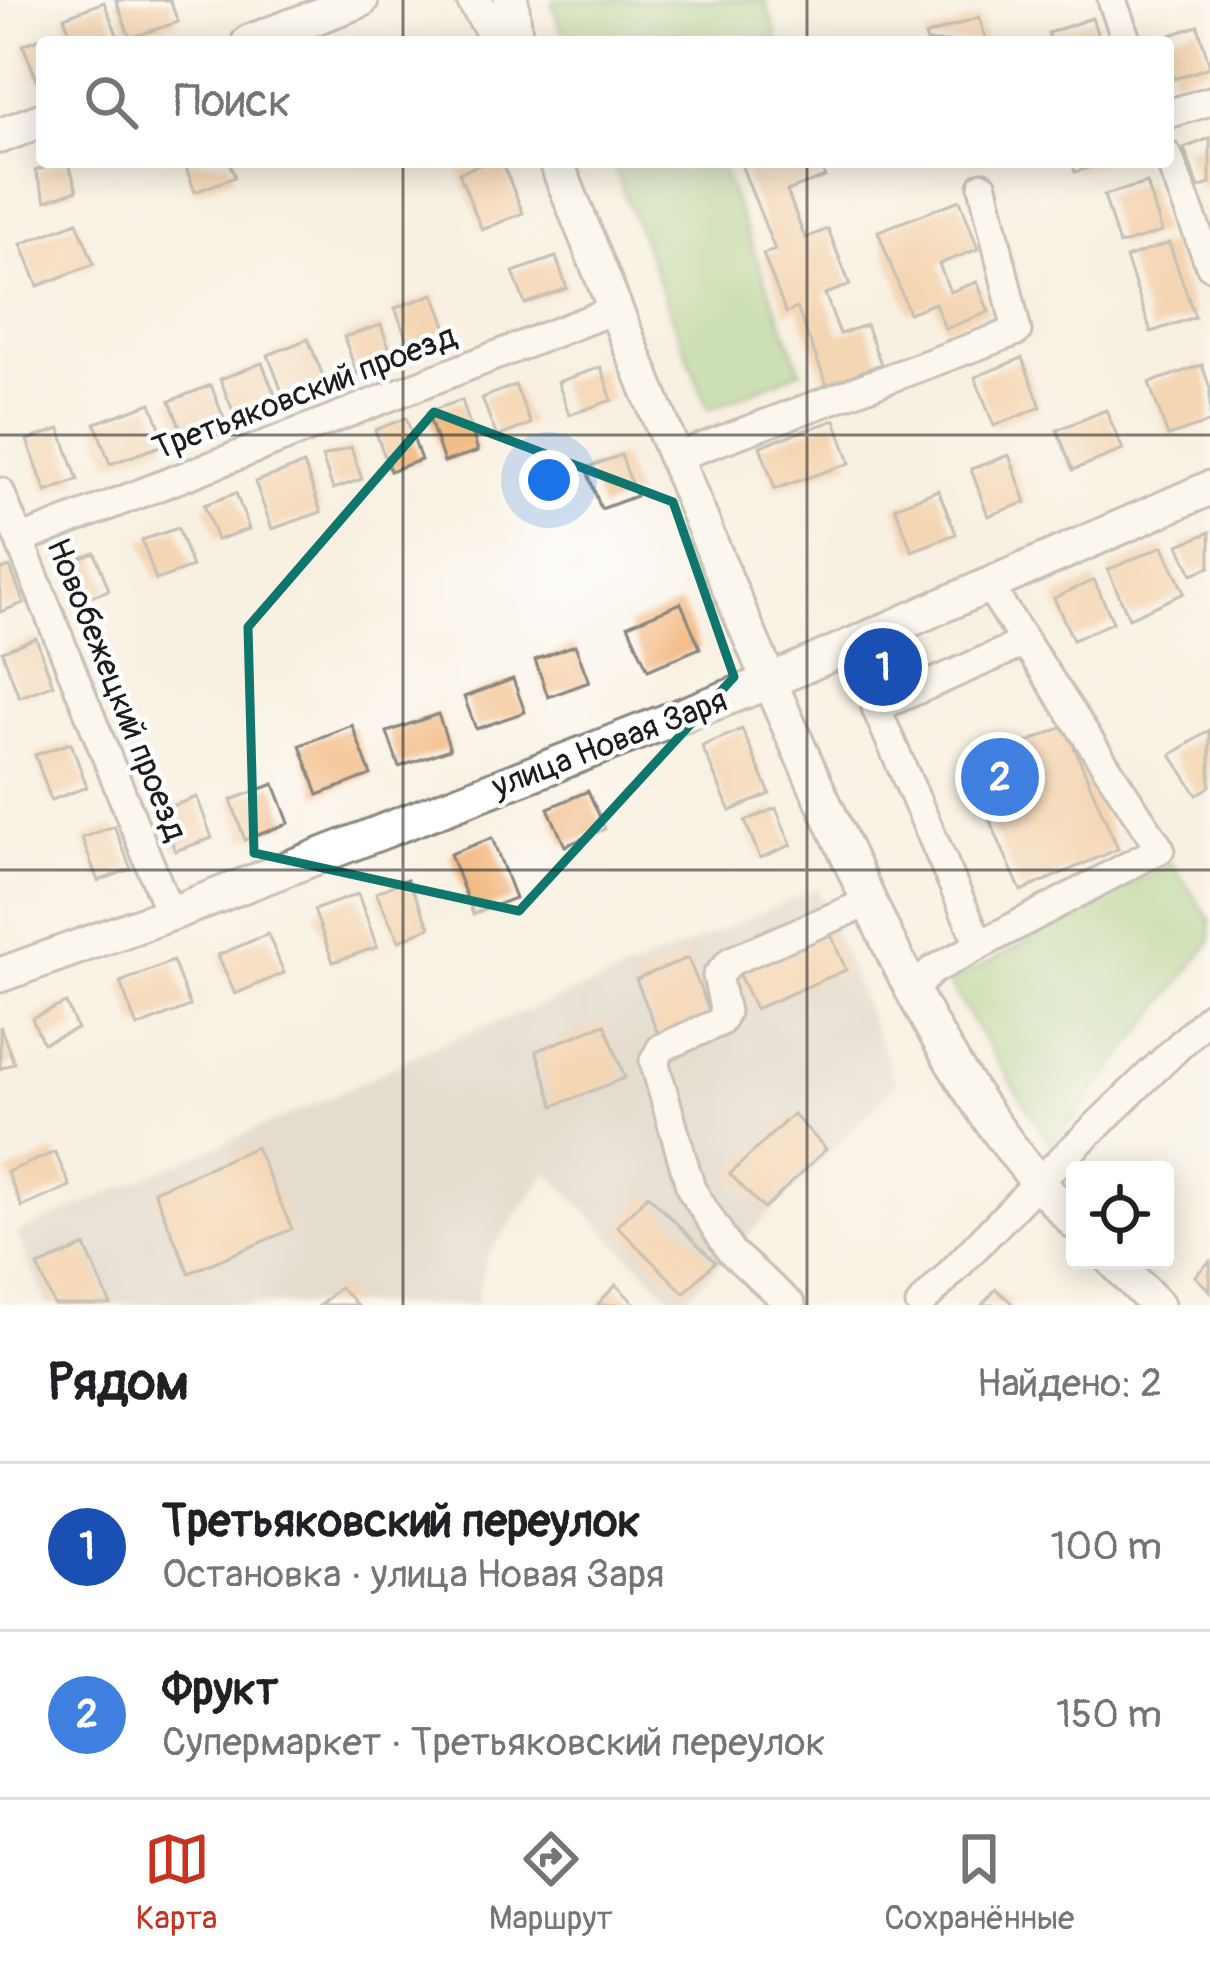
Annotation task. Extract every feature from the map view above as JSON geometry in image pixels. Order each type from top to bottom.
[{"type":"main road","points":[[266,36],[361,0]]},
{"type":"main road","points":[[474,0],[496,36]]},
{"type":"main road","points":[[511,0],[515,36]]},
{"type":"main road","points":[[0,136],[36,122]]},
{"type":"main road","points":[[558,168],[768,682],[911,992],[969,1090],[1036,1183],[1066,1213]]},
{"type":"main road","name":"улица Новая Заря","points":[[0,975],[170,914],[768,682],[1210,488]]},
{"type":"main road","points":[[1122,1269],[1157,1305]]},
{"type":"street","points":[[1112,0],[1125,36]]},
{"type":"street","points":[[1174,111],[1210,101]]},
{"type":"street","points":[[1173,168],[1210,265]]},
{"type":"street","points":[[676,457],[1017,331],[982,186]]},
{"type":"street","name":"Третьяковский проезд","points":[[20,540],[616,309]]},
{"type":"street","name":"Новобежецкий проезд","points":[[0,492],[170,914]]},
{"type":"street","points":[[911,992],[932,970],[1160,849],[988,585]]},
{"type":"street","points":[[979,944],[876,708],[1024,644]]},
{"type":"street","points":[[791,1305],[731,1252],[691,1189],[654,1061],[661,1048],[720,1022],[725,1012],[717,976],[731,961],[869,902]]},
{"type":"street","points":[[920,1305],[1036,1183],[1210,1016]]},
{"type":"highlighted area","points":[[434,412],[673,502],[734,677],[519,911],[254,853],[248,627]]},
{"type":"shaded area","points":[[817,888],[897,1084],[679,1305],[548,1173],[487,1256],[475,1305],[47,1305],[17,1233],[343,1092],[427,1049],[631,970]]},
{"type":"green space","points":[[555,0],[765,0],[777,36],[564,36],[552,5]]},
{"type":"green space","points":[[614,168],[721,168],[801,371],[709,410]]},
{"type":"green space","points":[[1171,862],[1210,920],[1210,943],[1052,1147],[949,984]]},
{"type":"building","points":[[116,0],[170,0],[178,22],[129,36]]},
{"type":"building","points":[[104,2],[118,36],[72,36],[64,17]]},
{"type":"building","points":[[979,17],[985,36],[925,36]]},
{"type":"building","points":[[1092,18],[1098,36],[1049,36]]},
{"type":"building","points":[[1198,26],[1210,67],[1174,79],[1174,36],[1167,36]]},
{"type":"building","points":[[36,40],[36,78],[23,45]]},
{"type":"building","points":[[1210,138],[1210,184],[1199,188],[1184,148]]},
{"type":"building","points":[[70,168],[77,190],[46,201],[35,171]]},
{"type":"building","points":[[186,168],[231,168],[235,177],[195,192]]},
{"type":"building","points":[[471,168],[504,168],[523,213],[482,230],[459,173]]},
{"type":"building","points":[[742,168],[821,168],[825,177],[787,191],[805,238],[828,229],[850,285],[825,294],[840,334],[866,325],[881,364],[827,385],[797,308],[786,313],[763,254],[775,250]]},
{"type":"building","points":[[1147,183],[1162,232],[1119,245],[1104,195]]},
{"type":"building","points":[[960,200],[978,249],[939,264],[950,292],[977,282],[989,312],[945,329],[935,303],[909,313],[878,231]]},
{"type":"building","points":[[77,222],[94,264],[38,286],[21,244]]},
{"type":"building","points":[[1169,243],[1195,317],[1151,332],[1126,258]]},
{"type":"building","points":[[556,257],[567,288],[525,304],[513,272]]},
{"type":"building","points":[[434,294],[451,339],[412,353],[395,308]]},
{"type":"building","points":[[381,325],[394,361],[357,374],[344,337]]},
{"type":"building","points":[[308,339],[325,381],[284,397],[268,355]]},
{"type":"building","points":[[1022,358],[1041,407],[994,426],[975,377]]},
{"type":"building","points":[[262,363],[277,400],[235,416],[220,379]]},
{"type":"building","points":[[1202,365],[1210,388],[1210,422],[1168,436],[1149,383]]},
{"type":"building","points":[[601,367],[612,400],[569,415],[558,382]]},
{"type":"building","points":[[211,385],[224,419],[183,435],[170,401]]},
{"type":"building","points":[[515,385],[531,424],[497,437],[482,398]]},
{"type":"building","points":[[462,400],[478,451],[444,462],[427,412]]},
{"type":"building","points":[[151,403],[166,444],[110,464],[95,423]]},
{"type":"building","points":[[1106,410],[1123,450],[1073,470],[1057,430]]},
{"type":"building","points":[[406,418],[421,460],[390,471],[375,430]]},
{"type":"building","points":[[835,420],[850,463],[775,489],[760,446]]},
{"type":"building","points":[[60,429],[78,480],[46,492],[27,440]]},
{"type":"building","points":[[351,447],[362,479],[333,489],[322,457]]},
{"type":"building","points":[[621,455],[636,496],[601,509],[586,468]]},
{"type":"building","points":[[1009,455],[1026,502],[988,516],[971,469]]},
{"type":"building","points":[[304,464],[321,512],[272,529],[255,482]]},
{"type":"building","points":[[938,490],[956,534],[912,551],[895,507]]},
{"type":"building","points":[[236,493],[249,529],[217,540],[204,505]]},
{"type":"building","points":[[178,528],[192,567],[156,580],[142,540]]},
{"type":"building","points":[[1210,532],[1210,567],[1192,574],[1179,545]]},
{"type":"building","points":[[1163,546],[1184,593],[1129,618],[1108,570]]},
{"type":"building","points":[[95,553],[109,590],[84,599],[70,562]]},
{"type":"building","points":[[10,567],[24,603],[0,612],[0,570]]},
{"type":"building","points":[[1094,580],[1113,622],[1073,640],[1054,598]]},
{"type":"building","points":[[681,603],[700,648],[648,670],[628,625]]},
{"type":"building","points":[[36,638],[53,685],[19,697],[2,651]]},
{"type":"building","points":[[575,645],[589,682],[548,697],[535,660]]},
{"type":"building","points":[[513,679],[525,712],[476,729],[464,697]]},
{"type":"building","points":[[438,714],[450,749],[399,767],[387,732]]},
{"type":"building","points":[[352,725],[371,775],[318,795],[300,745]]},
{"type":"building","points":[[1065,726],[1118,849],[1021,891],[967,769]]},
{"type":"building","points":[[742,729],[770,794],[730,811],[702,746]]},
{"type":"building","points":[[1210,730],[1210,786],[1197,795],[1171,755]]},
{"type":"building","points":[[71,743],[87,787],[51,800],[35,755]]},
{"type":"building","points":[[274,784],[289,823],[245,840],[231,800]]},
{"type":"building","points":[[588,791],[605,829],[565,846],[548,808]]},
{"type":"building","points":[[197,797],[212,838],[175,851],[161,810]]},
{"type":"building","points":[[776,808],[791,845],[760,858],[745,821]]},
{"type":"building","points":[[114,826],[131,869],[98,881],[82,838]]},
{"type":"building","points":[[492,838],[515,898],[473,914],[450,854]]},
{"type":"building","points":[[407,879],[430,927],[399,941],[376,893]]},
{"type":"building","points":[[358,894],[377,947],[333,962],[314,910]]},
{"type":"building","points":[[828,928],[846,970],[755,1009],[736,968]]},
{"type":"building","points":[[268,934],[284,973],[235,994],[218,955]]},
{"type":"building","points":[[688,958],[712,1018],[660,1039],[636,979]]},
{"type":"building","points":[[173,961],[190,1006],[137,1027],[120,982]]},
{"type":"building","points":[[66,1003],[77,1029],[43,1043],[32,1018]]},
{"type":"building","points":[[605,1024],[625,1078],[554,1106],[536,1051]]},
{"type":"building","points":[[0,1026],[14,1063],[0,1069]]},
{"type":"building","points":[[793,1114],[826,1149],[764,1209],[730,1174]]},
{"type":"building","points":[[256,1147],[292,1229],[189,1273],[154,1191]]},
{"type":"building","points":[[55,1152],[70,1186],[22,1207],[7,1172]]},
{"type":"building","points":[[648,1195],[715,1262],[684,1293],[617,1226]]},
{"type":"building","points":[[85,1246],[111,1305],[54,1305],[38,1266]]},
{"type":"building","points":[[1210,1261],[1210,1291],[1195,1276]]},
{"type":"building","points":[[616,1285],[636,1305],[597,1305]]},
{"type":"building","points":[[340,1287],[357,1305],[320,1305]]},
{"type":"building","points":[[996,1289],[1014,1305],[982,1305]]},
{"type":"place","name":"Третьяковский переулок","points":[[883,667]]},
{"type":"place","name":"Фрукт","points":[[1000,777]]}]
